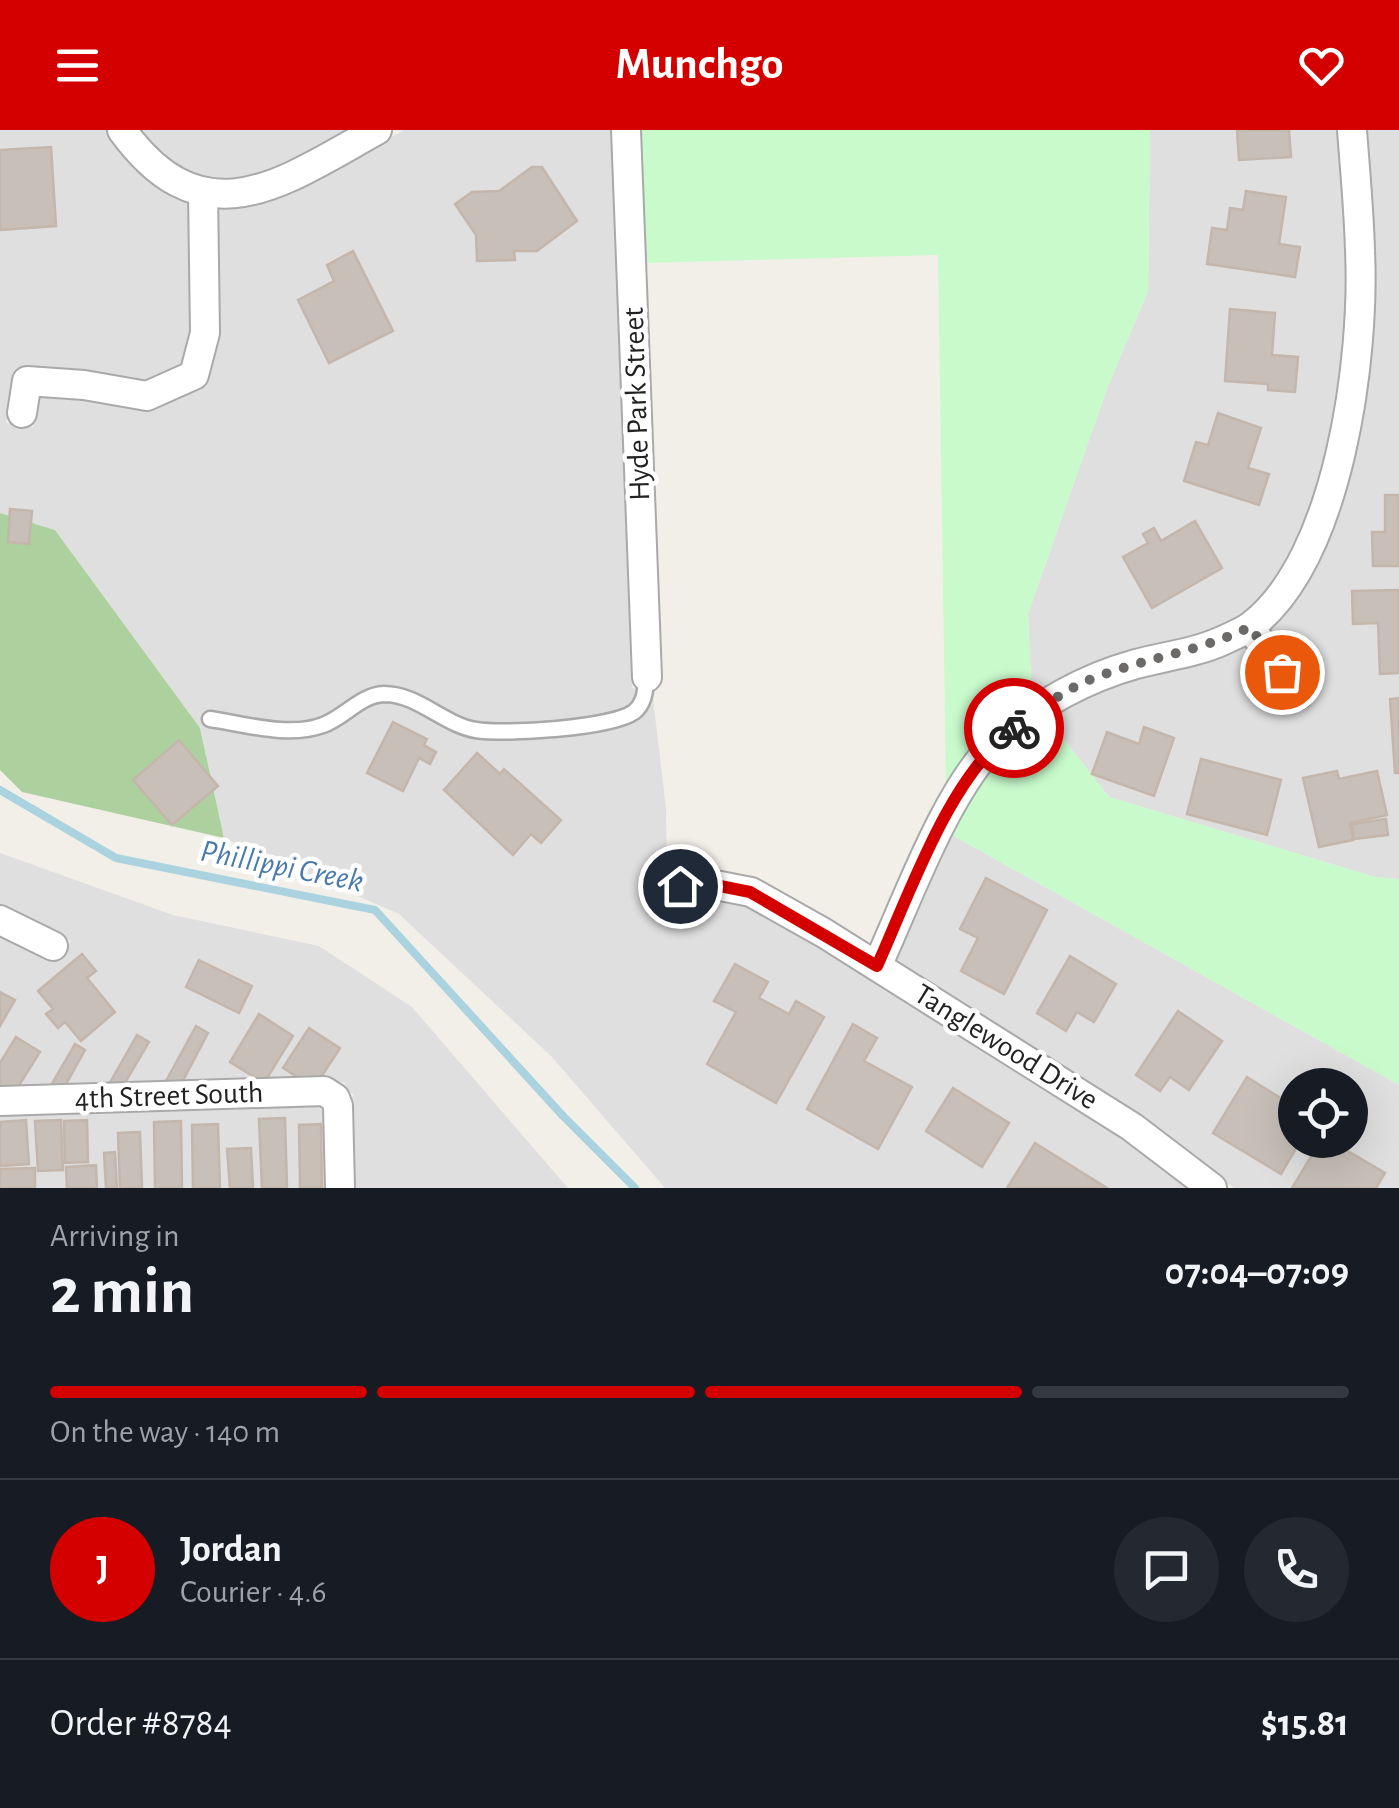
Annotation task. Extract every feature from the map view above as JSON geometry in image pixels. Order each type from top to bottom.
[{"type":"street","points":[[122,130],[162,172],[203,192],[242,194],[284,182],[377,130]]},
{"type":"street","name":"Hyde Park Street","points":[[626,130],[647,677]]},
{"type":"street","points":[[877,966],[960,790],[999,740],[1047,703],[1092,679],[1189,652],[1250,627],[1278,598],[1301,564],[1324,509],[1347,422],[1360,306],[1352,130]]},
{"type":"street","points":[[22,413],[27,381],[84,385],[147,396],[194,375],[205,333],[203,192]]},
{"type":"street","points":[[1250,627],[1298,695]]},
{"type":"street","name":"Tanglewood Drive","points":[[680,886],[705,883],[750,892],[877,966],[1132,1127],[1212,1188]]},
{"type":"street","points":[[0,920],[53,946]]},
{"type":"street","name":"4th Street South","points":[[0,1101],[324,1090],[335,1098],[340,1188]]},
{"type":"lane","points":[[210,719],[292,730],[324,725],[357,703],[382,694],[408,699],[473,730],[520,732],[618,719],[636,711],[644,699],[647,677]]},
{"type":"shaded area","points":[[0,130],[106,130],[141,171],[189,201],[191,332],[182,366],[145,382],[13,380],[6,423],[33,427],[39,395],[207,378],[219,333],[217,206],[262,203],[289,193],[404,130],[612,130],[632,688],[652,690],[666,808],[668,899],[705,895],[745,903],[860,970],[1124,1137],[1191,1188],[665,1188],[551,1056],[399,914],[224,838],[200,728],[55,530],[0,513]]},
{"type":"shaded area","points":[[139,130],[351,130],[255,179],[217,181],[194,176],[171,162]]},
{"type":"shaded area","points":[[1150,130],[1338,130],[1347,254],[1345,323],[1333,420],[1311,505],[1288,559],[1266,591],[1241,617],[1212,632],[1032,698],[1028,614],[1108,386],[1148,291]]},
{"type":"shaded area","points":[[1366,130],[1399,130],[1399,879],[1375,877],[1109,797],[1048,719],[1098,690],[1245,643],[1293,712],[1317,699],[1267,628],[1289,605],[1312,571],[1337,512],[1361,423],[1373,324],[1374,252]]},
{"type":"shaded area","points":[[952,835],[1399,1085],[1399,1188],[1234,1188],[1140,1117],[894,962]]},
{"type":"shaded area","points":[[0,853],[173,915],[319,946],[412,1007],[568,1188],[354,1188],[350,1100],[354,1095],[344,1082],[0,1089],[0,934],[58,962],[71,941],[0,906]]},
{"type":"shaded area","points":[[320,1103],[324,1108],[326,1188],[0,1188],[0,1114]]},
{"type":"green space","points":[[640,130],[1150,130],[1148,291],[1108,386],[1028,614],[1032,698],[972,750],[946,786],[938,255],[646,263]]},
{"type":"green space","points":[[0,513],[55,530],[200,728],[224,838],[22,792],[0,770]]},
{"type":"green space","points":[[1048,719],[1109,797],[1375,877],[1399,879],[1399,1085],[952,835],[992,770]]},
{"type":"building","points":[[1237,130],[1289,130],[1291,157],[1239,160]]},
{"type":"building","points":[[51,147],[56,226],[0,230],[0,150]]},
{"type":"building","points":[[532,167],[542,167],[577,221],[537,251],[514,251],[515,260],[477,261],[476,235],[455,204],[472,192],[499,191]]},
{"type":"building","points":[[1246,191],[1286,197],[1279,244],[1300,247],[1295,277],[1207,264],[1212,228],[1227,230],[1230,208],[1243,210]]},
{"type":"building","points":[[353,251],[393,331],[329,363],[298,300],[334,281],[327,265]]},
{"type":"building","points":[[1230,309],[1275,313],[1272,355],[1298,357],[1295,392],[1268,390],[1268,384],[1225,381]]},
{"type":"building","points":[[1218,413],[1261,428],[1248,468],[1269,474],[1259,505],[1184,481],[1196,442],[1208,445]]},
{"type":"building","points":[[1385,495],[1399,495],[1399,566],[1373,566],[1372,532],[1385,532]]},
{"type":"building","points":[[10,509],[32,511],[29,544],[8,542]]},
{"type":"building","points":[[1195,521],[1222,568],[1152,608],[1123,557],[1148,543],[1143,534],[1154,528],[1161,541]]},
{"type":"building","points":[[1399,590],[1399,673],[1380,674],[1378,623],[1353,624],[1352,591]]},
{"type":"building","points":[[1399,698],[1399,773],[1395,773],[1390,699]]},
{"type":"building","points":[[393,722],[427,739],[424,745],[436,752],[430,764],[419,758],[403,791],[367,773]]},
{"type":"building","points":[[1144,727],[1174,738],[1154,796],[1092,774],[1107,732],[1139,744]]},
{"type":"building","points":[[179,740],[218,786],[172,825],[133,780]]},
{"type":"building","points":[[477,753],[500,774],[504,769],[561,820],[541,843],[531,834],[513,855],[444,790]]},
{"type":"building","points":[[1201,759],[1281,780],[1267,835],[1187,814]]},
{"type":"building","points":[[1337,771],[1339,779],[1377,771],[1387,815],[1350,823],[1353,840],[1319,847],[1303,778]]},
{"type":"building","points":[[1386,819],[1388,835],[1354,839],[1352,824]]},
{"type":"building","points":[[986,878],[1047,910],[1004,994],[961,971],[978,938],[960,929]]},
{"type":"building","points":[[82,954],[96,971],[87,978],[115,1012],[81,1041],[65,1022],[58,1028],[46,1014],[53,1009],[38,991]]},
{"type":"building","points":[[1070,956],[1116,984],[1094,1022],[1077,1012],[1066,1031],[1037,1013]]},
{"type":"building","points":[[199,960],[252,986],[239,1013],[186,987]]},
{"type":"building","points":[[735,964],[768,982],[759,998],[789,1014],[796,1001],[824,1017],[776,1103],[707,1064],[736,1012],[714,1001]]},
{"type":"building","points":[[0,992],[15,1000],[0,1026]]},
{"type":"building","points":[[1178,1011],[1222,1041],[1189,1090],[1170,1077],[1160,1091],[1136,1075]]},
{"type":"building","points":[[259,1014],[293,1036],[264,1083],[230,1062]]},
{"type":"building","points":[[853,1024],[877,1038],[864,1061],[912,1087],[878,1149],[807,1109]]},
{"type":"building","points":[[196,1026],[208,1033],[178,1090],[165,1083]]},
{"type":"building","points":[[309,1028],[340,1048],[314,1088],[283,1068]]},
{"type":"building","points":[[137,1035],[149,1042],[119,1093],[108,1086]]},
{"type":"building","points":[[16,1037],[40,1052],[13,1095],[0,1087],[0,1063]]},
{"type":"building","points":[[75,1044],[85,1050],[61,1093],[50,1087]]},
{"type":"building","points":[[1247,1077],[1278,1096],[1278,1158],[1290,1158],[1281,1174],[1213,1133]]},
{"type":"building","points":[[953,1088],[1009,1123],[982,1167],[926,1131]]},
{"type":"building","points":[[285,1118],[287,1188],[262,1188],[259,1119]]},
{"type":"building","points":[[26,1120],[29,1164],[0,1166],[0,1122]]},
{"type":"building","points":[[61,1120],[63,1170],[38,1171],[35,1121]]},
{"type":"building","points":[[87,1120],[88,1162],[65,1163],[64,1121]]},
{"type":"building","points":[[181,1121],[182,1188],[155,1188],[154,1122]]},
{"type":"building","points":[[218,1124],[220,1188],[193,1188],[192,1125]]},
{"type":"building","points":[[321,1124],[322,1187],[300,1187],[299,1125]]},
{"type":"building","points":[[140,1132],[142,1188],[120,1188],[118,1133]]},
{"type":"building","points":[[1035,1143],[1107,1188],[1007,1188]]},
{"type":"building","points":[[251,1148],[253,1188],[230,1188],[227,1149]]},
{"type":"building","points":[[115,1152],[117,1188],[106,1188],[104,1153]]},
{"type":"building","points":[[1310,1158],[1360,1158],[1385,1173],[1376,1188],[1292,1188]]},
{"type":"building","points":[[96,1165],[97,1188],[67,1188],[66,1167]]},
{"type":"building","points":[[35,1168],[35,1188],[0,1188],[0,1169]]},
{"type":"waterway","name":"Phillippi Creek","points":[[0,790],[116,858],[375,910],[563,1116],[635,1188]]},
{"type":"way so far","points":[[1014,728],[1047,703],[1092,679],[1217,643],[1250,627],[1282,672]]},
{"type":"route","points":[[680,886],[705,883],[750,892],[877,966],[960,790],[984,757],[1014,728]]}]
